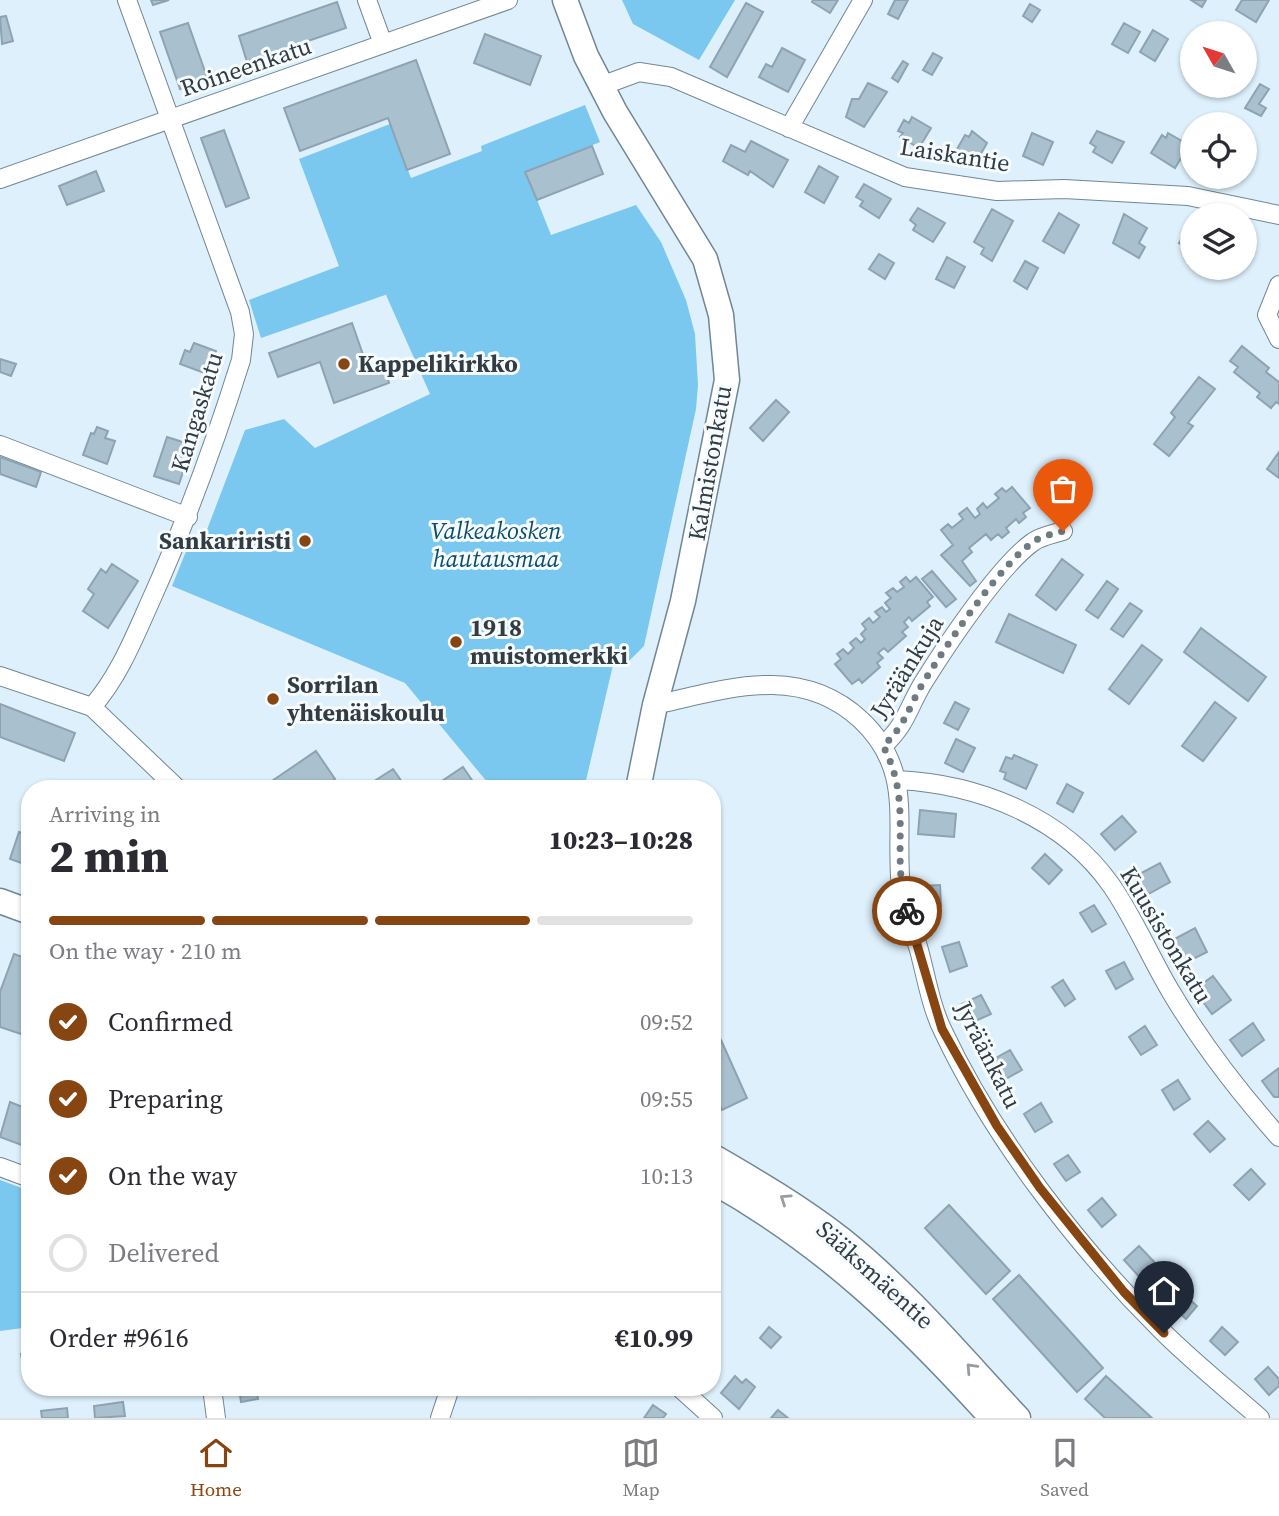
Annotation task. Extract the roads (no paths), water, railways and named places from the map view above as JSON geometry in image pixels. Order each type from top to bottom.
[{"type":"street","name":"Kangaskatu","points":[[92,707],[124,661],[188,517],[241,360],[244,334],[240,312],[127,0]]},
{"type":"street","points":[[367,0],[383,44]]},
{"type":"street","name":"Roineenkatu","points":[[0,179],[508,0]]},
{"type":"street","name":"Kalmistonkatu","points":[[565,0],[601,86],[705,259],[721,315],[727,380],[683,601],[655,705],[640,780]]},
{"type":"street","points":[[789,128],[863,0]]},
{"type":"street","name":"Laiskantie","points":[[601,86],[639,72],[670,77],[905,177],[997,191],[1077,189],[1188,196],[1279,215]]},
{"type":"street","points":[[1279,285],[1267,315],[1279,339]]},
{"type":"street","points":[[0,445],[188,517]]},
{"type":"street","name":"Jyräänkuja","points":[[883,746],[901,729],[922,686],[958,630],[1008,567],[1034,541],[1063,531]]},
{"type":"street","points":[[0,676],[92,707],[169,780]]},
{"type":"street","name":"Jyräänkatu","points":[[655,705],[747,684],[785,685],[818,692],[859,718],[883,746],[898,780],[901,890],[942,1029],[960,1063],[997,1126],[1040,1188],[1124,1292],[1164,1333],[1260,1418]]},
{"type":"street","name":"Kuusistonkatu","points":[[898,780],[936,782],[1012,806],[1057,831],[1088,858],[1111,885],[1201,1039],[1279,1138]]},
{"type":"street","points":[[0,901],[21,909]]},
{"type":"street","name":"Sääksmäentie","points":[[721,1161],[768,1188],[843,1241],[923,1316],[1018,1418]]},
{"type":"street","points":[[0,1167],[21,1175]]},
{"type":"street","name":"Sääksmäentie","points":[[721,1186],[776,1220],[875,1296],[992,1418]]},
{"type":"street","points":[[213,1396],[216,1418]]},
{"type":"street","points":[[440,1418],[447,1396]]},
{"type":"street","points":[[689,1396],[713,1418]]},
{"type":"place","name":"Kappelikirkko","points":[[344,364]]},
{"type":"place","name":"Sankariristi","points":[[305,541]]},
{"type":"place","name":"1918 muistomerkki","points":[[456,642]]},
{"type":"place","name":"Sorrilan yhtenäiskoulu","points":[[273,699]]},
{"type":"park label","name":"Valkeakosken hautausmaa","points":[[496,545]]}]
